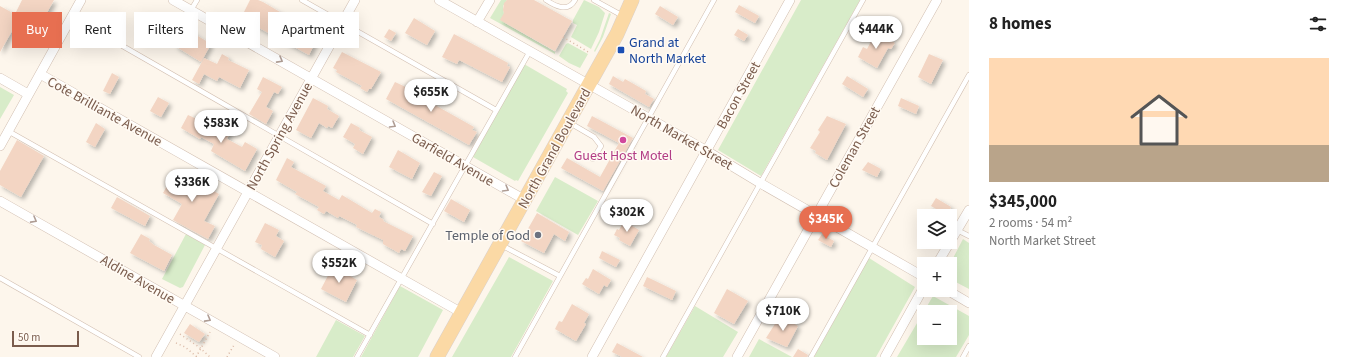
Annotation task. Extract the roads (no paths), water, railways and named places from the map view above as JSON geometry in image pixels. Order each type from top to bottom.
[{"type":"main road","name":"North Grand Boulevard","points":[[437,357],[617,34],[632,0]]},
{"type":"street","points":[[75,12],[81,0]]},
{"type":"street","name":"Garfield Avenue","points":[[173,0],[525,200]]},
{"type":"street","name":"North Spring Avenue","points":[[348,12],[355,0]]},
{"type":"street","name":"North Market Street","points":[[438,0],[707,151],[917,273]]},
{"type":"street","points":[[478,22],[490,0]]},
{"type":"street","name":"Bacon Street","points":[[592,357],[790,0]]},
{"type":"street","name":"Coleman Street","points":[[737,357],[937,0]]},
{"type":"street","points":[[0,146],[70,21]]},
{"type":"street","name":"North Spring Avenue","points":[[156,357],[328,48]]},
{"type":"street","name":"Cote Brilliante Avenue","points":[[40,74],[462,313]]},
{"type":"street","name":"Cote Brilliante Avenue","points":[[0,78],[28,94]]},
{"type":"street","name":"Aldine Avenue","points":[[0,201],[276,357]]},
{"type":"street","points":[[941,257],[969,210]]},
{"type":"street","points":[[957,296],[969,303]]},
{"type":"street","points":[[885,357],[918,297]]},
{"type":"lane","points":[[191,10],[197,0]]},
{"type":"lane","points":[[302,0],[323,12]]},
{"type":"lane","points":[[546,0],[557,7],[566,8],[573,4],[576,0]]},
{"type":"lane","points":[[594,0],[625,17]]},
{"type":"lane","points":[[514,357],[714,0]]},
{"type":"lane","points":[[662,357],[863,0]]},
{"type":"lane","points":[[359,33],[496,110]]},
{"type":"lane","points":[[126,48],[433,224]]},
{"type":"lane","points":[[357,357],[530,51]]},
{"type":"lane","points":[[811,357],[969,75]]},
{"type":"lane","points":[[568,122],[594,137],[600,146],[593,159]]},
{"type":"lane","points":[[8,131],[370,335]]},
{"type":"lane","points":[[958,230],[969,236]]},
{"type":"lane","points":[[500,244],[560,276]]},
{"type":"lane","points":[[0,278],[139,357]]},
{"type":"lane","points":[[963,357],[969,346]]},
{"type":"place","name":"Grand at North Market","points":[[621,50]]},
{"type":"place","name":"Guest Host Motel","points":[[623,140]]},
{"type":"place","name":"Temple of God","points":[[538,235]]}]
